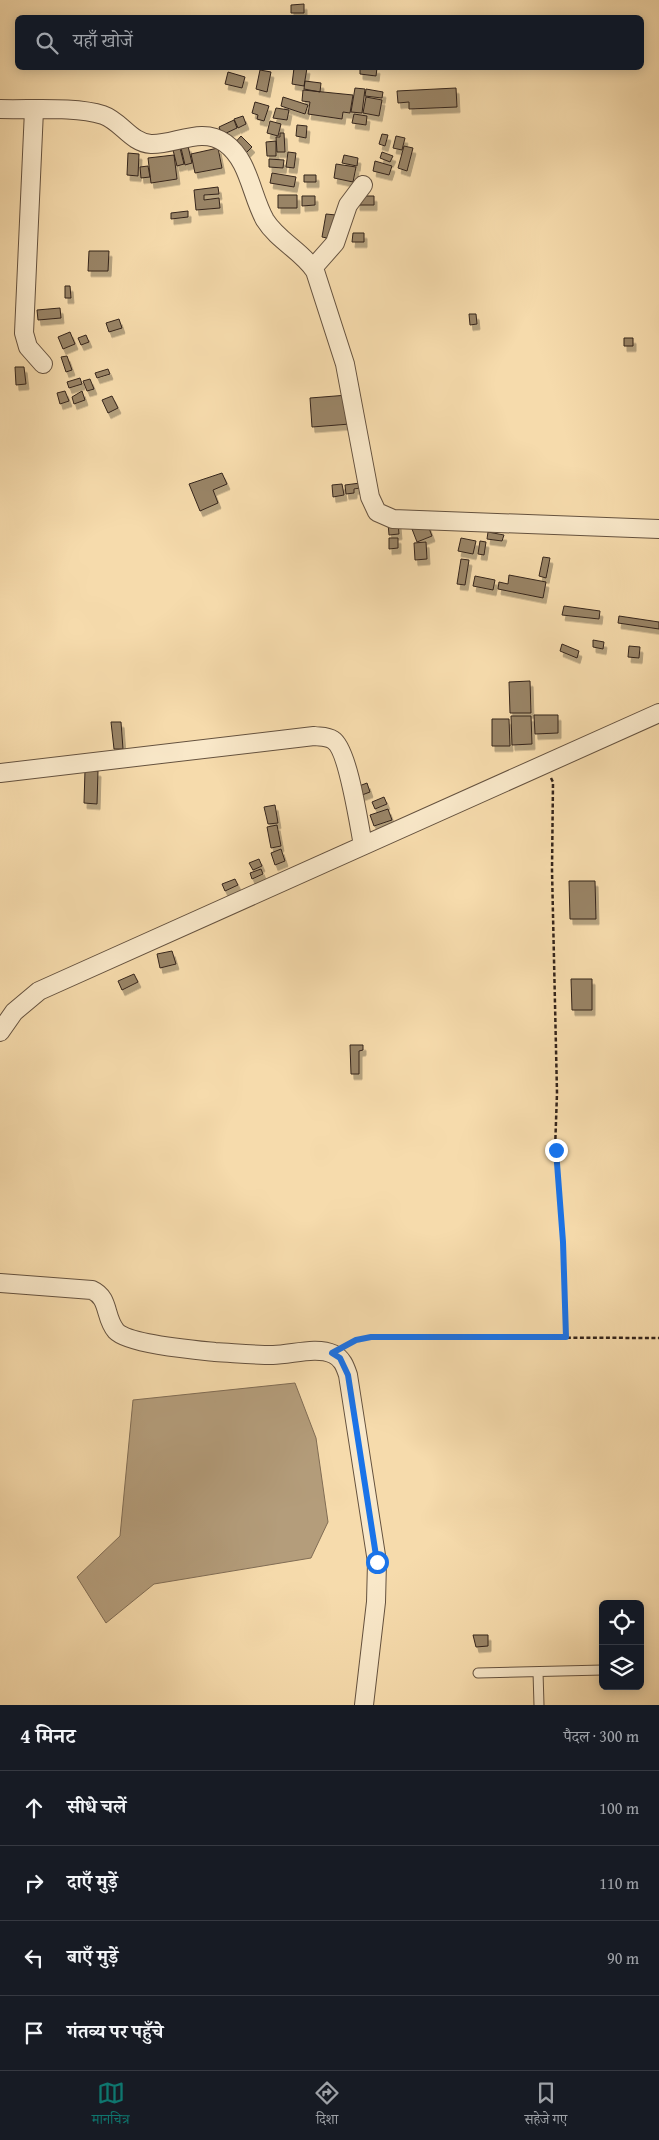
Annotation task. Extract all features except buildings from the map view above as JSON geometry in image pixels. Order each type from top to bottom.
[{"type":"street","points":[[0,109],[85,111],[116,122],[138,140],[151,144],[200,136],[213,137],[223,141],[238,157],[264,218],[272,230],[313,268],[320,284],[345,364],[370,497],[377,512],[393,519],[512,525],[659,529]]},
{"type":"street","points":[[34,110],[24,333],[28,347],[43,364]]},
{"type":"street","points":[[313,268],[335,243],[348,205],[363,186]]},
{"type":"street","points":[[0,1032],[14,1012],[39,991],[659,713]]},
{"type":"street","points":[[0,773],[314,736],[326,737],[333,740],[343,753],[363,845]]},
{"type":"street","points":[[0,1283],[92,1290],[98,1293],[105,1302],[112,1326],[125,1337],[215,1352],[273,1355],[316,1352],[332,1353],[340,1358],[348,1375],[377,1562],[376,1602],[364,1705]]},
{"type":"lane","points":[[478,1672],[599,1670]]},
{"type":"lane","points":[[538,1672],[539,1705]]},
{"type":"path","points":[[541,767],[546,776],[552,778],[553,782],[552,870],[557,1093],[556,1150],[563,1242],[566,1337]]},
{"type":"path","points":[[332,1353],[356,1340],[371,1337],[659,1338]]},
{"type":"shaded area","points":[[295,1383],[316,1438],[328,1522],[311,1558],[154,1584],[106,1623],[77,1577],[120,1536],[133,1400]]},
{"type":"route","points":[[377,1562],[348,1375],[340,1358],[332,1353],[350,1342],[371,1337],[566,1337],[563,1242],[556,1150]]}]
